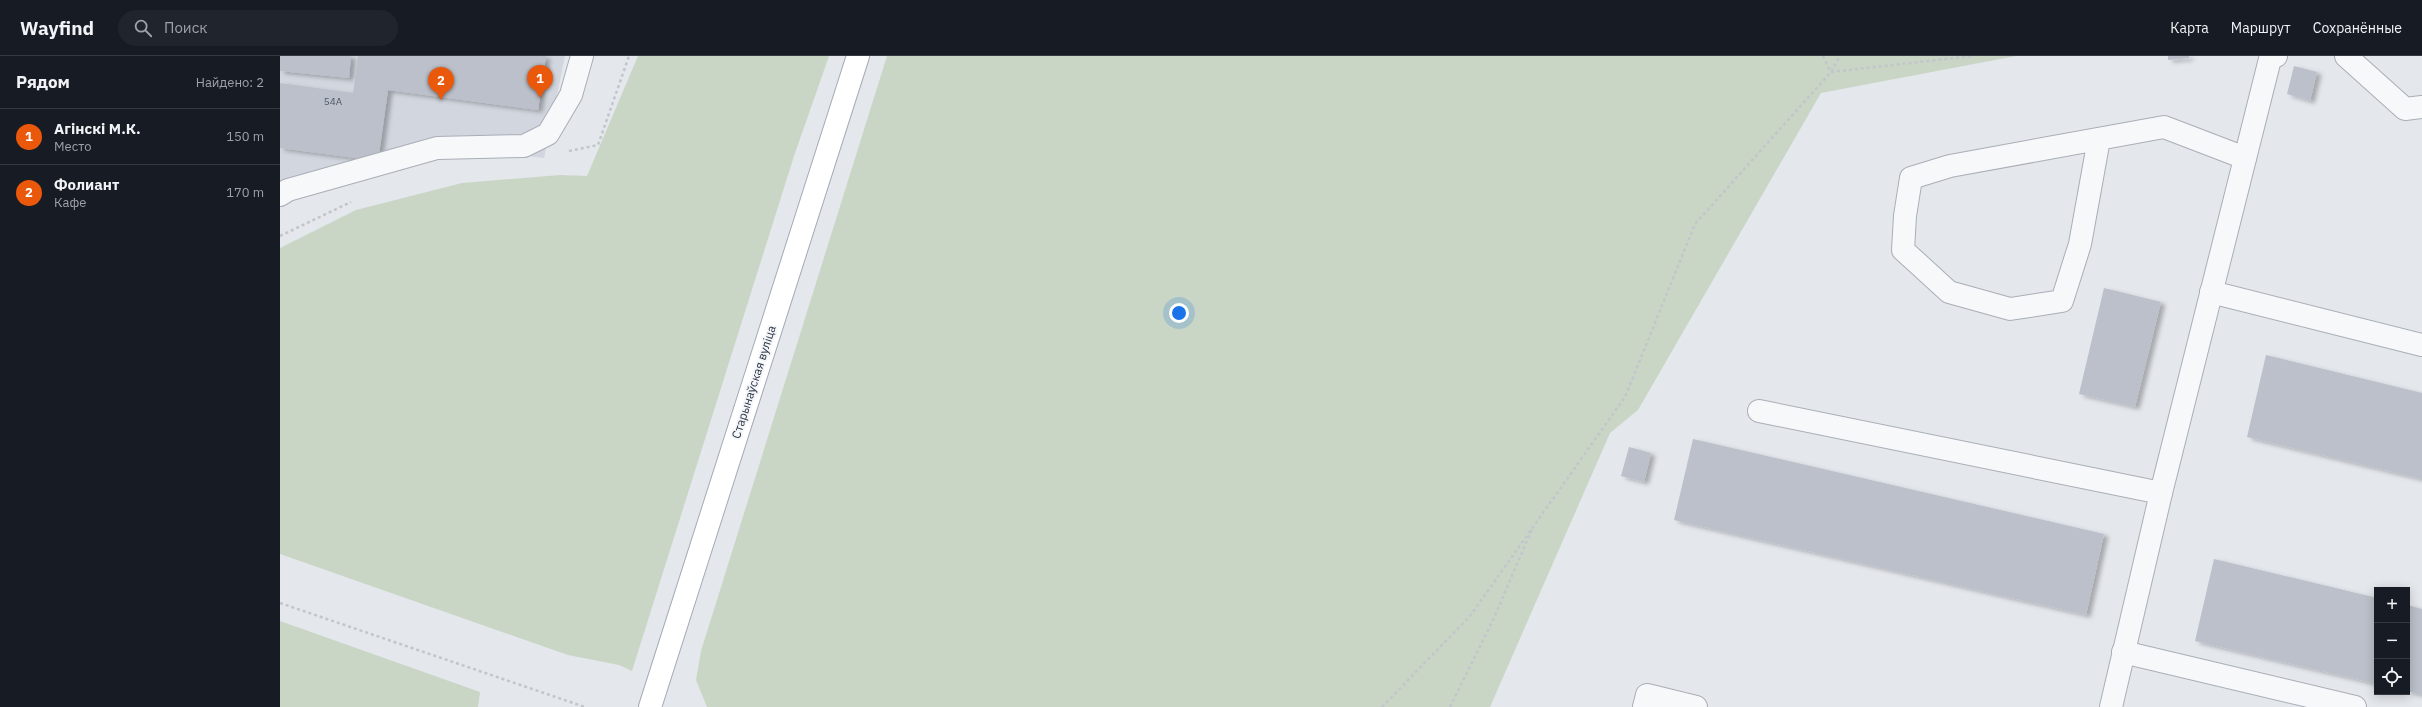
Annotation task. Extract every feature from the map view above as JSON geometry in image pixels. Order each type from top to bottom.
[{"type":"main road","name":"Старынаўская вуліца","points":[[650,707],[858,56]]},
{"type":"lane","points":[[280,194],[288,190],[436,148],[524,146],[548,134],[571,94],[582,56]]},
{"type":"lane","points":[[2110,707],[2161,493],[2270,58],[2276,56]]},
{"type":"lane","points":[[2346,56],[2405,109],[2422,107]]},
{"type":"lane","points":[[2099,139],[2080,244],[2062,301],[2010,309],[1949,292],[1903,250],[1904,216],[1911,178],[1950,166],[2164,127],[2245,158]]},
{"type":"lane","points":[[2211,292],[2422,345]]},
{"type":"lane","points":[[1759,411],[2161,493]]},
{"type":"lane","points":[[2124,652],[2355,707]]},
{"type":"lane","points":[[1644,707],[1647,695],[1696,707]]},
{"type":"path","points":[[1823,56],[1831,72]]},
{"type":"path","points":[[1382,707],[1470,616],[1534,523],[1625,397],[1695,224],[1831,72],[1840,56]]},
{"type":"path","points":[[1831,72],[1972,56]]},
{"type":"path","points":[[1450,707],[1494,620],[1534,523]]},
{"type":"path","points":[[280,603],[585,707]]},
{"type":"shaded area","points":[[280,56],[565,56],[544,158],[462,149],[280,200]]},
{"type":"green space","points":[[638,56],[829,56],[794,156],[632,671],[619,665],[568,655],[280,554],[280,248],[356,210],[462,183],[560,175],[587,176]]},
{"type":"green space","points":[[887,56],[2016,56],[1821,93],[1638,410],[1610,433],[1490,707],[707,707],[696,680],[701,651]]},
{"type":"green space","points":[[280,621],[480,692],[478,707],[280,707]]},
{"type":"building","points":[[280,56],[351,56],[349,78],[280,71]]},
{"type":"building","points":[[358,56],[546,56],[538,110],[388,90],[378,161],[280,148],[280,83],[353,93]]},
{"type":"building","points":[[2168,56],[2189,56],[2189,58],[2168,60]]},
{"type":"building","points":[[2294,66],[2317,72],[2310,101],[2287,94]]},
{"type":"building","points":[[2104,288],[2161,302],[2135,407],[2079,394]]},
{"type":"building","points":[[2266,355],[2422,393],[2422,479],[2247,437]]},
{"type":"building","points":[[1693,439],[2104,534],[2086,615],[1674,520]]},
{"type":"building","points":[[1629,447],[1651,453],[1644,482],[1621,476]]},
{"type":"building","points":[[2214,559],[2374,597],[2374,683],[2195,641]]},
{"type":"building","points":[[2410,606],[2422,609],[2422,695],[2410,692]]},
{"type":"place","name":"Агінскі М.К.","points":[[540,98]]},
{"type":"place","name":"Фолиант","points":[[441,100]]}]
